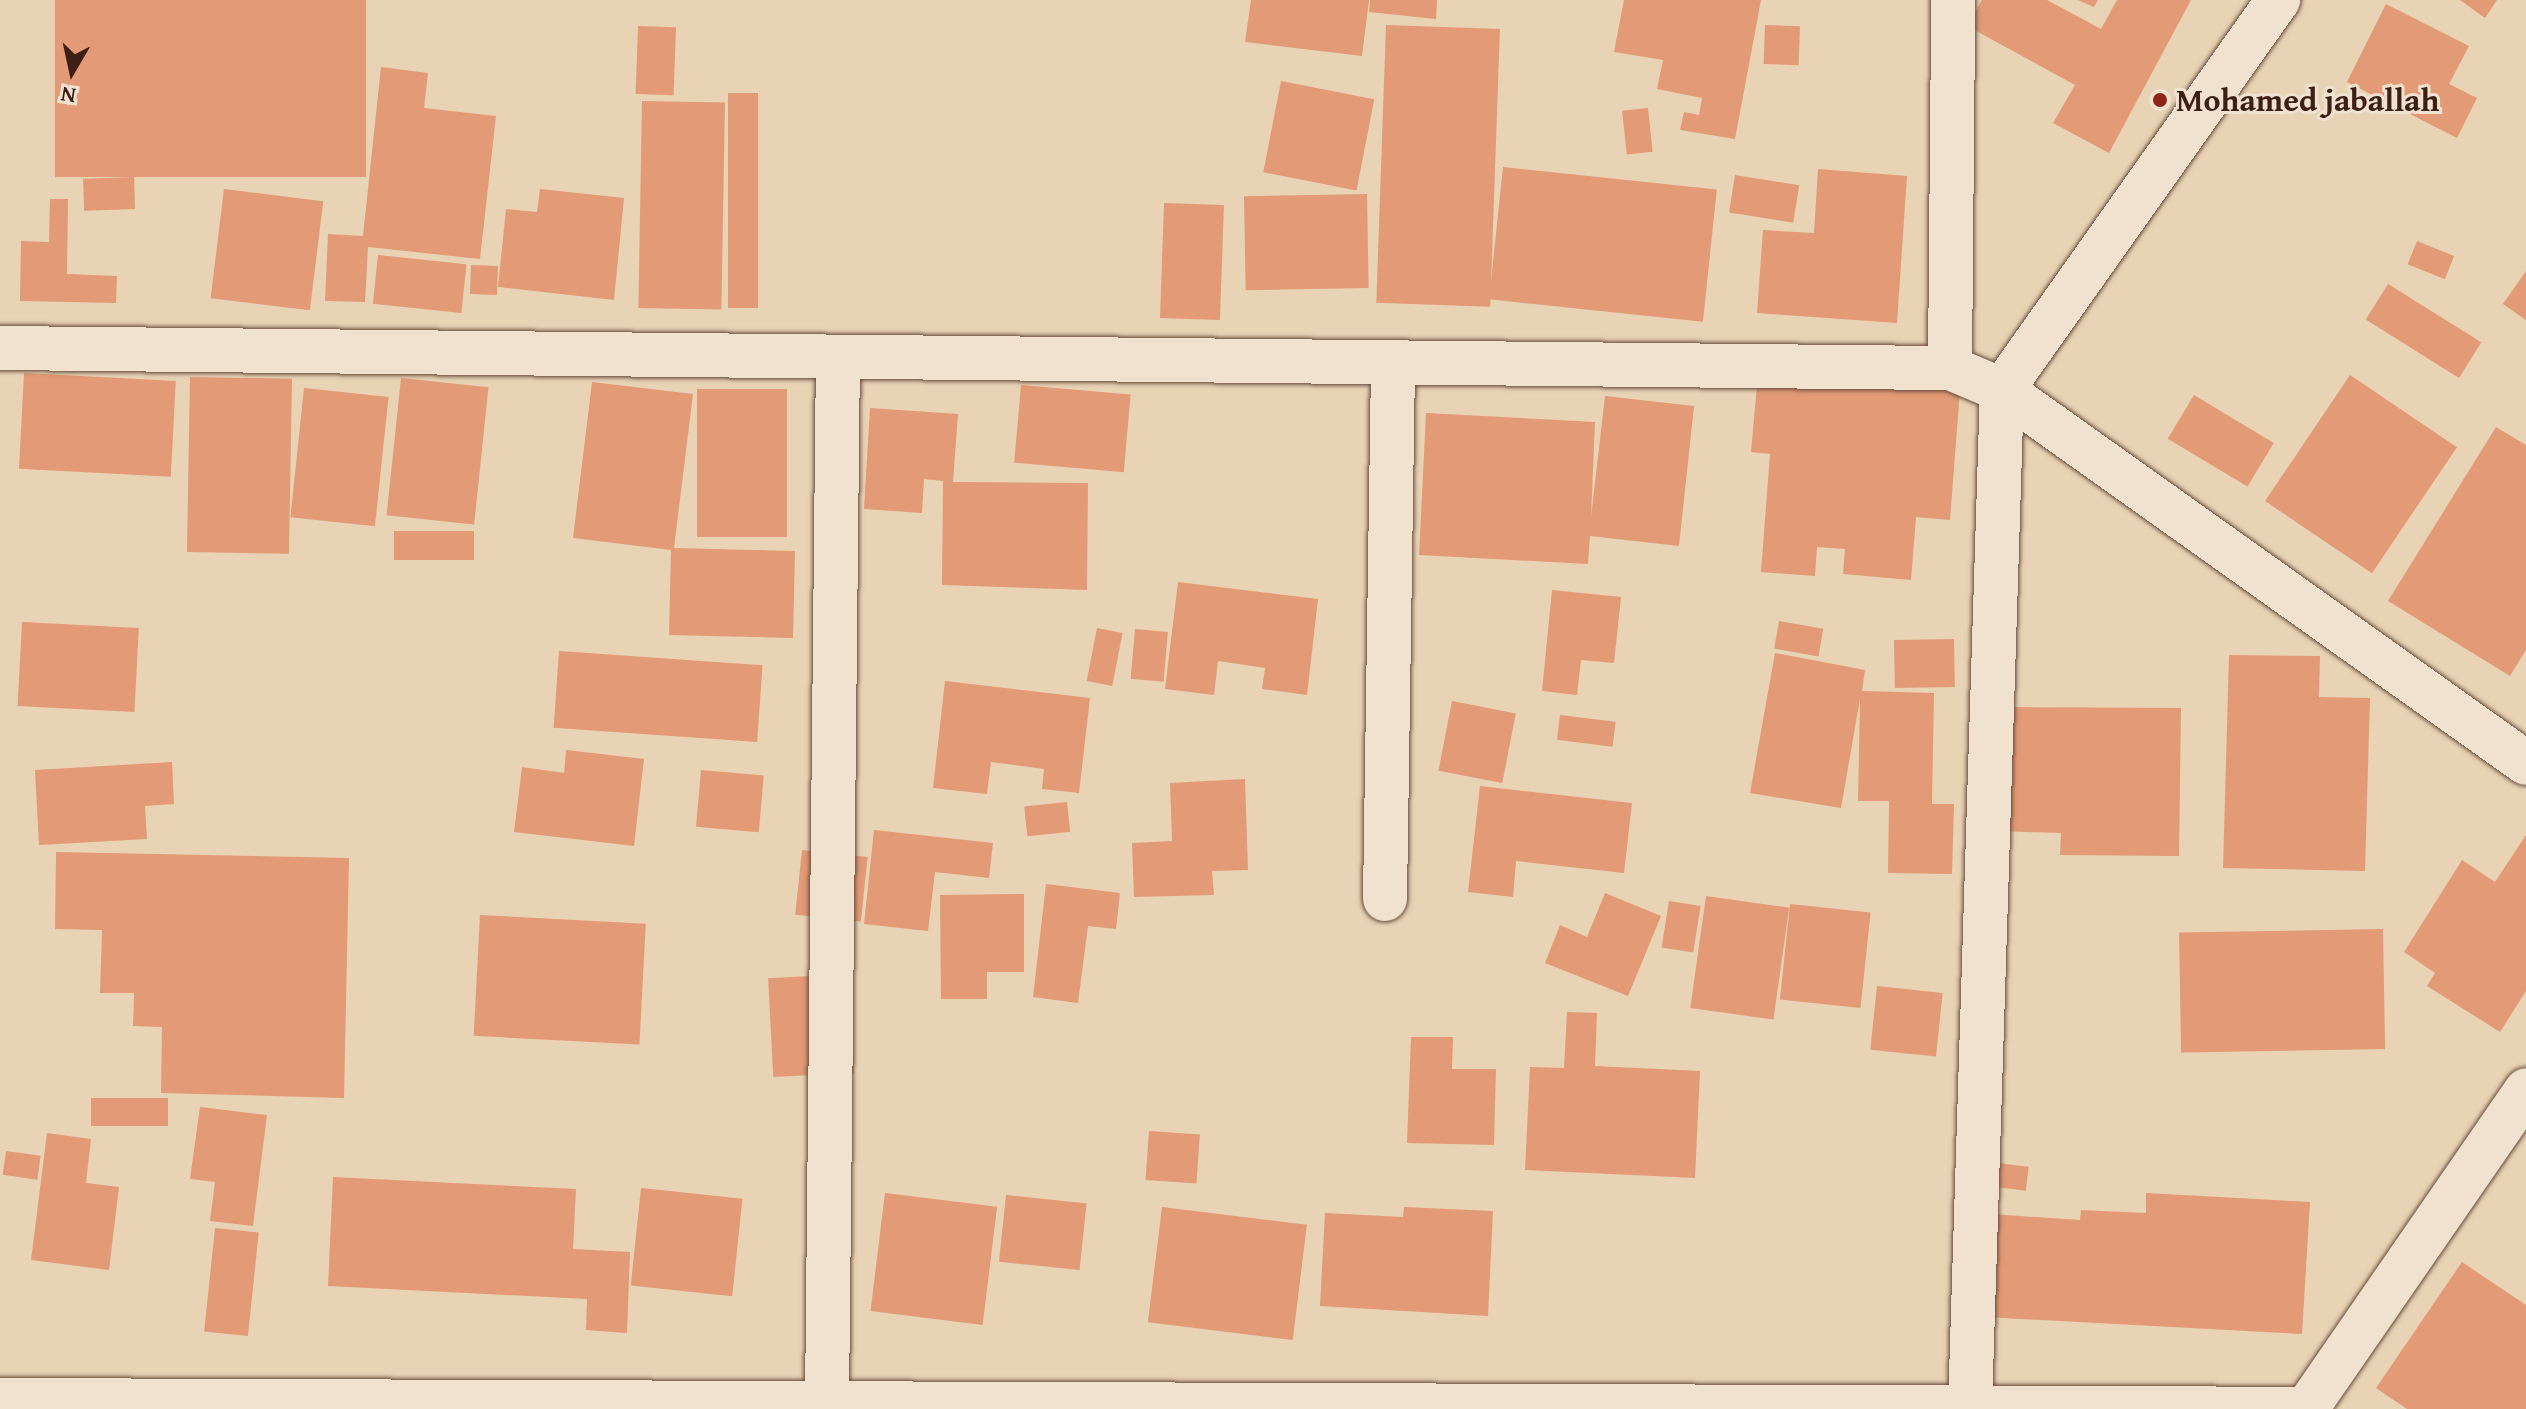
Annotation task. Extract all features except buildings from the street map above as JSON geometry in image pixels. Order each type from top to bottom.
[{"type":"street","points":[[1950,368],[1953,0]]},
{"type":"street","points":[[1970,1407],[2002,390],[2278,0]]},
{"type":"street","points":[[0,348],[838,359],[1950,368],[2002,390],[2526,763]]},
{"type":"street","points":[[827,1402],[838,359]]},
{"type":"street","points":[[1385,899],[1393,363]]},
{"type":"street","points":[[0,1400],[2308,1408],[2526,1090]]},
{"type":"place","name":"Mohamed jaballah","points":[[2160,100]]}]
